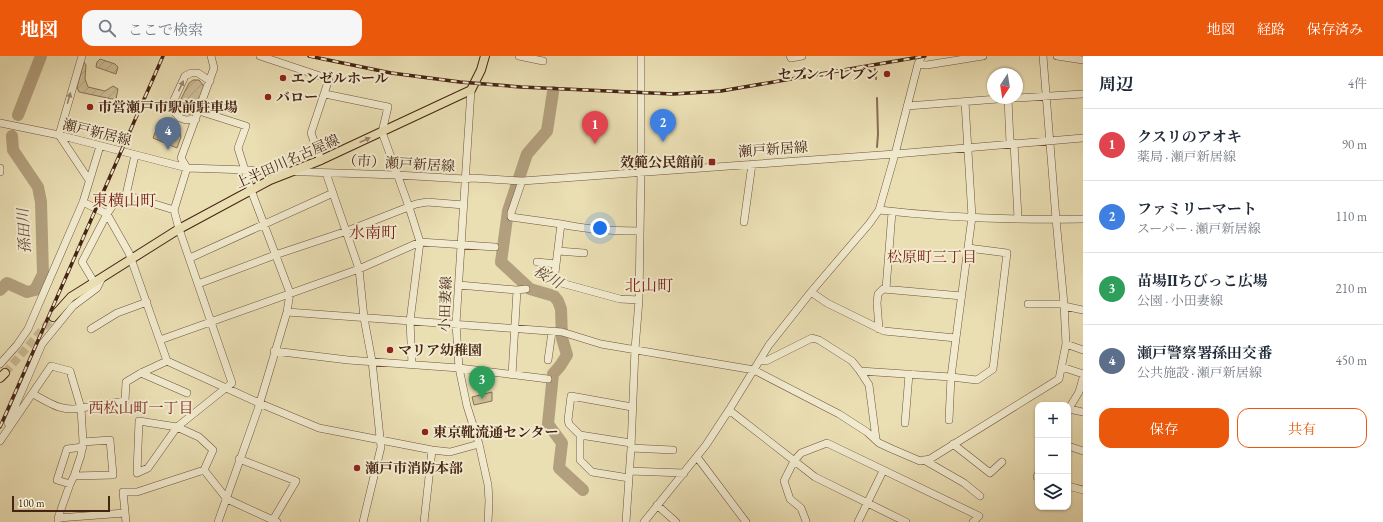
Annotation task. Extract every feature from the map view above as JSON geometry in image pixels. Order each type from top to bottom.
[{"type":"main road","points":[[471,90],[481,70],[485,56]]},
{"type":"main road","name":"上半田川名古屋線","points":[[53,317],[71,297],[179,229],[270,180],[321,160],[471,90]]},
{"type":"street","points":[[82,56],[59,135],[89,180]]},
{"type":"street","points":[[126,522],[123,492],[137,492],[204,470],[213,450],[199,437],[177,427],[139,421],[137,473],[148,468],[177,427],[232,383],[212,321],[179,229],[174,210],[187,168],[181,158],[214,68],[211,56]]},
{"type":"street","points":[[260,56],[329,79],[311,133],[321,160]]},
{"type":"street","points":[[519,56],[543,61]]},
{"type":"street","points":[[626,522],[639,300],[641,56]]},
{"type":"street","points":[[790,56],[790,58],[802,56]]},
{"type":"street","points":[[644,522],[698,456],[729,410],[769,345],[810,292],[869,224],[879,210],[918,64],[922,56]]},
{"type":"street","points":[[918,64],[927,65],[982,56]]},
{"type":"street","points":[[287,312],[562,332],[601,344],[754,370],[839,414],[879,442],[892,449],[920,460],[930,459],[1059,379],[1066,344],[1043,56]]},
{"type":"street","points":[[1057,56],[1083,60]]},
{"type":"street","points":[[196,119],[186,120],[180,118],[172,107],[173,102],[186,76],[191,73],[198,73],[210,81]]},
{"type":"street","name":"小田妻線","points":[[471,90],[456,324],[459,368],[467,406],[479,444],[488,485],[488,522]]},
{"type":"street","points":[[324,94],[388,107],[382,132],[409,206],[420,242],[410,320],[412,364]]},
{"type":"street","points":[[1023,97],[1083,94]]},
{"type":"street","points":[[907,106],[987,100]]},
{"type":"street","points":[[949,420],[951,377],[972,217],[965,102]]},
{"type":"street","points":[[1009,104],[1018,218]]},
{"type":"street","points":[[199,111],[246,126],[238,148],[274,255],[278,260],[290,293],[287,312],[259,403],[218,522]]},
{"type":"street","name":"瀬戸新居線","points":[[0,123],[59,135],[187,168]]},
{"type":"street","name":"瀬戸新居線","points":[[465,179],[472,178],[522,181],[895,154],[1083,138]]},
{"type":"street","points":[[0,364],[17,345],[28,329],[82,202],[100,146]]},
{"type":"street","points":[[94,282],[82,262],[107,214],[115,202],[126,195],[135,155]]},
{"type":"street","points":[[744,222],[752,164]]},
{"type":"street","name":"（市）瀬戸新居線","points":[[187,168],[397,175],[465,179]]},
{"type":"street","points":[[326,173],[359,269],[364,318],[372,361],[381,447],[363,522]]},
{"type":"street","points":[[522,181],[512,217],[606,231],[640,231]]},
{"type":"street","points":[[190,258],[264,223],[333,193]]},
{"type":"street","points":[[126,195],[174,210]]},
{"type":"street","points":[[82,202],[107,214],[132,258],[167,361],[259,403],[319,428],[432,450],[450,452],[479,444]]},
{"type":"street","points":[[198,284],[274,255],[347,231],[409,206],[427,202],[464,204]]},
{"type":"street","points":[[879,210],[972,217],[1083,219]]},
{"type":"street","points":[[886,289],[892,212]]},
{"type":"street","points":[[561,224],[554,281],[620,299],[639,300]]},
{"type":"street","points":[[160,340],[359,269],[420,242],[495,247]]},
{"type":"street","points":[[860,371],[977,380],[993,369],[1007,253],[968,248]]},
{"type":"street","points":[[558,251],[584,253]]},
{"type":"street","points":[[537,262],[556,264]]},
{"type":"street","points":[[0,440],[16,412],[42,344],[73,306],[97,288],[102,278]]},
{"type":"street","points":[[459,285],[517,290],[526,289]]},
{"type":"street","points":[[879,328],[877,302],[878,294],[883,289],[962,296]]},
{"type":"street","points":[[512,375],[517,290]]},
{"type":"street","points":[[810,292],[827,303],[884,331],[956,338]]},
{"type":"street","points":[[91,329],[117,313],[147,302]]},
{"type":"street","points":[[1028,304],[1064,305],[1083,310]]},
{"type":"street","points":[[548,360],[552,332]]},
{"type":"street","points":[[760,361],[766,361],[812,338],[819,340],[852,361],[869,385],[876,439]]},
{"type":"street","points":[[1066,344],[1083,350]]},
{"type":"street","points":[[274,351],[348,360],[459,368],[548,379]]},
{"type":"street","points":[[33,394],[58,408],[72,410],[124,400],[126,382],[140,373],[167,361]]},
{"type":"street","points":[[16,412],[33,394],[51,366],[70,371],[81,408],[83,445],[74,476],[58,520],[125,513]]},
{"type":"street","points":[[1062,367],[1083,374]]},
{"type":"street","points":[[140,373],[187,393]]},
{"type":"street","points":[[905,423],[909,374]]},
{"type":"street","points":[[1071,406],[1079,392],[1083,378]]},
{"type":"street","points":[[632,407],[571,396],[568,420],[569,424],[580,435],[631,446],[673,450]]},
{"type":"street","points":[[1071,409],[1083,412]]},
{"type":"street","points":[[729,410],[815,477],[906,522]]},
{"type":"street","points":[[580,435],[580,460],[592,472],[629,475],[684,473]]},
{"type":"street","points":[[70,484],[57,480],[67,449],[110,440],[113,475],[94,477],[74,476]]},
{"type":"street","points":[[806,522],[801,508],[790,499],[784,481],[794,462],[801,453],[827,443],[979,516],[973,522]]},
{"type":"street","points":[[953,444],[990,473],[1002,462]]},
{"type":"street","points":[[1071,447],[1083,451]]},
{"type":"street","points":[[424,522],[432,450]]},
{"type":"street","points":[[698,456],[746,522]]},
{"type":"street","points":[[204,470],[226,499],[275,521],[296,481],[239,459]]},
{"type":"street","points":[[924,460],[964,483],[980,496]]},
{"type":"street","points":[[858,522],[883,471]]},
{"type":"street","points":[[1071,487],[1083,490]]},
{"type":"street","points":[[657,506],[676,522]]},
{"type":"shaded area","points":[[100,59],[115,64],[118,67],[116,74],[96,67],[97,62]]},
{"type":"shaded area","points":[[84,62],[86,65],[85,79],[88,87],[105,91],[113,86],[118,89],[116,99],[79,92],[77,87]]},
{"type":"shaded area","points":[[193,80],[199,80],[204,88],[195,112],[192,114],[187,114],[183,111],[179,103],[189,83]]},
{"type":"shaded area","points":[[160,120],[180,132],[181,137],[177,148],[153,138]]},
{"type":"shaded area","points":[[492,392],[492,401],[474,405],[472,397]]},
{"type":"waterway","name":"孫田川","points":[[18,115],[41,56]]},
{"type":"waterway","points":[[875,69],[876,79]]},
{"type":"waterway","name":"桜川","points":[[553,92],[547,131],[527,154],[508,211],[501,262],[530,289],[554,296],[561,309],[562,338],[567,355],[553,374],[548,424],[562,443],[559,468],[583,490]]},
{"type":"waterway","points":[[877,98],[877,147]]},
{"type":"waterway","name":"孫田川","points":[[0,290],[7,283],[27,292],[35,290],[43,274],[41,202],[38,187],[13,150],[12,136]]},
{"type":"tunnel","points":[[5,373],[53,317]]},
{"type":"railway","points":[[0,427],[163,56]]},
{"type":"railway","points":[[309,56],[391,73],[460,82],[521,87],[673,94],[721,91],[925,56]]},
{"type":"place","name":"セブン-イレブン","points":[[887,74]]},
{"type":"place","name":"エンゼルホール","points":[[283,78]]},
{"type":"place","name":"バロー","points":[[268,97]]},
{"type":"place","name":"市営瀬戸市駅前駐車場","points":[[90,107]]},
{"type":"place","name":"ファミリーマート","points":[[663,142]]},
{"type":"place","name":"クスリのアオキ","points":[[595,144]]},
{"type":"place","name":"瀬戸警察署孫田交番","points":[[168,150]]},
{"type":"place","name":"效範公民館前","points":[[712,162]]},
{"type":"place","name":"マリア幼稚園","points":[[390,350]]},
{"type":"place","name":"苗場Ⅱちびっこ広場","points":[[482,399]]},
{"type":"place","name":"東京靴流通センター","points":[[425,432]]},
{"type":"place","name":"瀬戸市消防本部","points":[[357,468]]},
{"type":"district","name":"東横山町","points":[[124,200]]},
{"type":"district","name":"水南町","points":[[373,232]]},
{"type":"district","name":"松原町三丁目","points":[[932,257]]},
{"type":"district","name":"北山町","points":[[649,285]]},
{"type":"district","name":"西松山町一丁目","points":[[141,408]]}]
